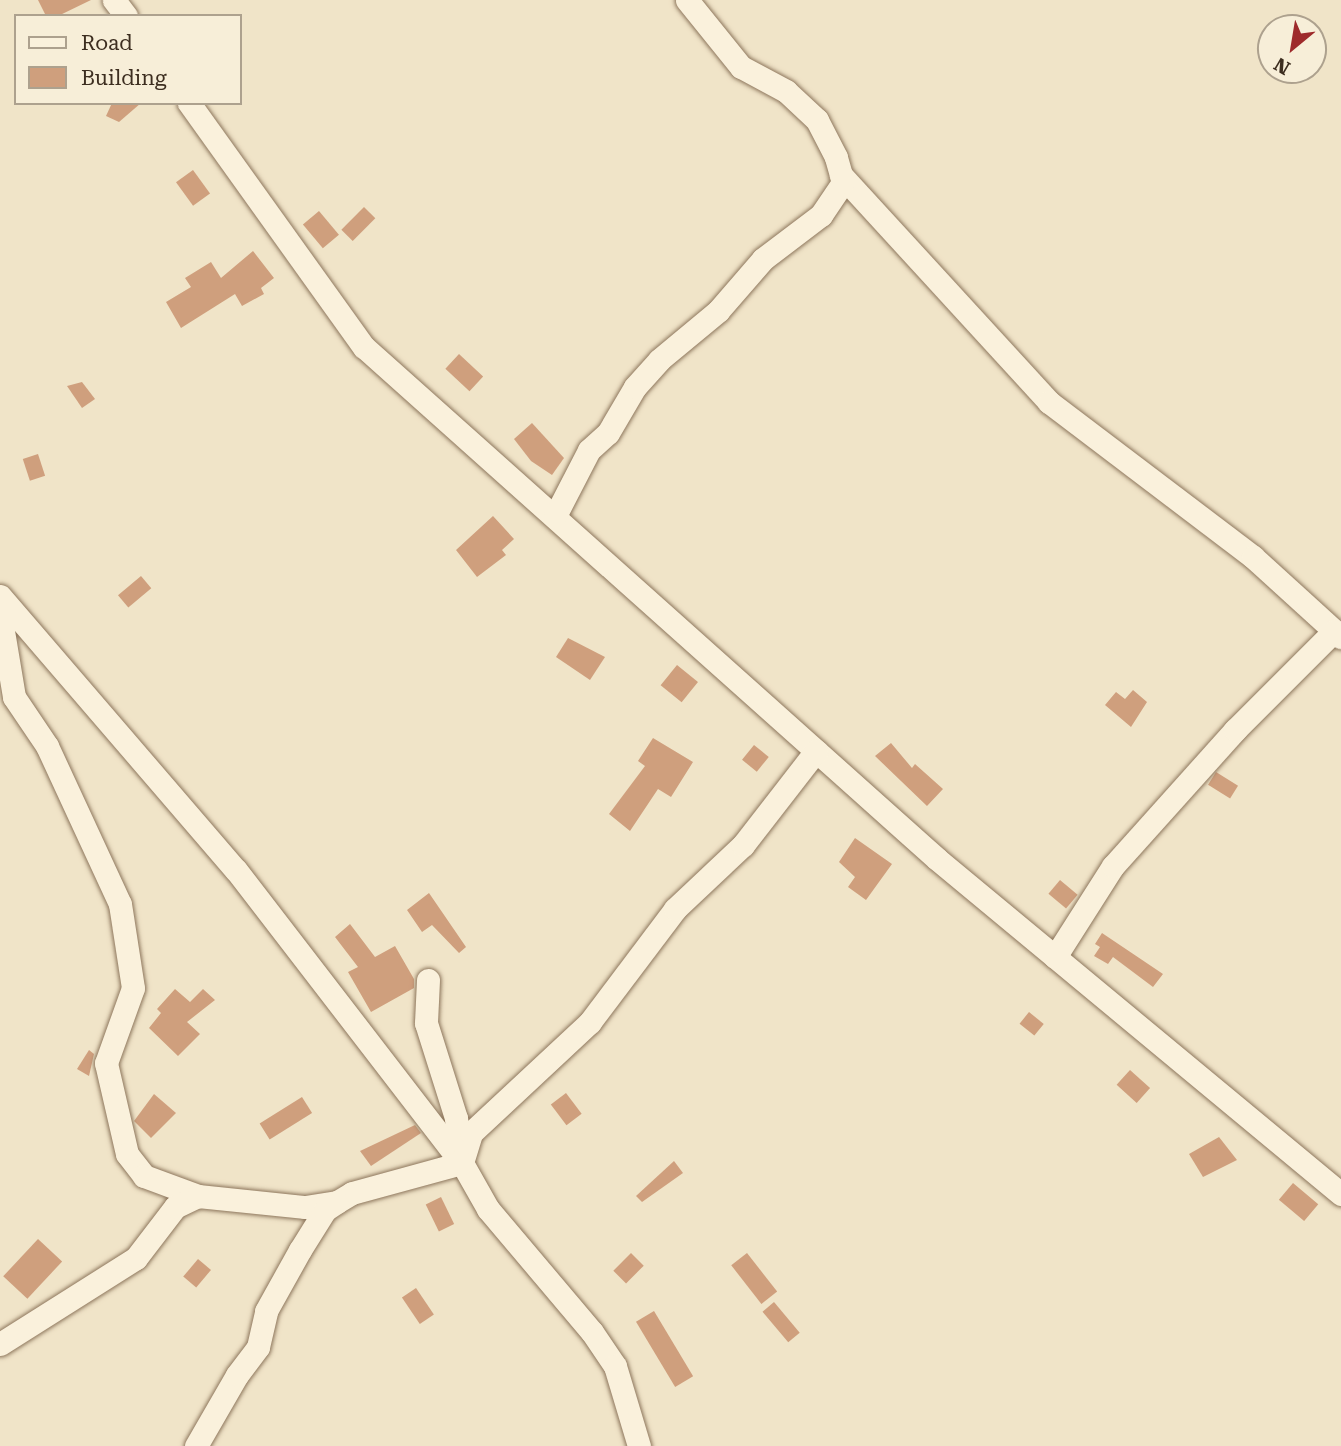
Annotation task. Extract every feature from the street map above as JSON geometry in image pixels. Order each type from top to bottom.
[{"type":"street","points":[[555,516],[589,450],[608,433],[635,387],[659,360],[718,312],[763,259],[821,215],[835,199],[843,182],[817,120],[786,91],[741,67],[687,0]]},
{"type":"street","points":[[190,105],[364,347],[816,751],[1055,957],[1341,1194]]},
{"type":"street","points":[[841,175],[1049,402],[1253,557],[1337,634],[1235,730],[1113,866],[1055,957]]},
{"type":"street","points":[[0,596],[236,870],[462,1163],[488,1209],[559,1289],[615,1366],[639,1446]]},
{"type":"street","points":[[0,613],[14,697],[47,746],[120,904],[134,988],[106,1063],[127,1154],[144,1176],[198,1196],[305,1207],[337,1202]]},
{"type":"street","points":[[462,1163],[471,1133],[590,1022],[675,909],[743,845],[816,751]]},
{"type":"street","points":[[428,980],[426,1023],[456,1118],[462,1163]]},
{"type":"street","points":[[196,1446],[237,1375],[258,1347],[266,1311],[326,1210],[352,1193],[462,1163]]},
{"type":"street","points":[[0,1344],[136,1258],[175,1207],[198,1196]]},
{"type":"building","points":[[38,0],[91,0],[62,14],[45,14]]},
{"type":"building","points":[[111,105],[139,105],[119,122],[106,116]]},
{"type":"building","points":[[193,170],[210,193],[193,206],[176,182]]},
{"type":"building","points":[[364,207],[375,218],[353,241],[341,230]]},
{"type":"building","points":[[319,211],[339,235],[323,248],[303,224]]},
{"type":"building","points":[[253,251],[274,278],[261,288],[264,294],[242,306],[235,294],[181,328],[166,302],[191,287],[185,278],[211,262],[221,278]]},
{"type":"building","points":[[459,354],[483,377],[469,391],[445,369]]},
{"type":"building","points":[[82,382],[95,399],[82,408],[67,386]]},
{"type":"building","points":[[532,423],[564,458],[552,475],[531,461],[514,439]]},
{"type":"building","points":[[38,454],[45,476],[30,481],[23,459]]},
{"type":"building","points":[[493,516],[514,539],[502,550],[506,555],[477,577],[456,550]]},
{"type":"building","points":[[141,576],[151,588],[128,608],[118,595]]},
{"type":"building","points":[[568,638],[605,657],[590,680],[556,657]]},
{"type":"building","points":[[677,665],[698,682],[682,702],[661,685]]},
{"type":"building","points":[[1133,690],[1147,702],[1131,727],[1105,705],[1116,692],[1125,699]]},
{"type":"building","points":[[653,738],[693,762],[671,797],[658,789],[630,831],[609,814],[645,766],[638,761]]},
{"type":"building","points":[[891,743],[912,768],[915,764],[943,789],[927,806],[875,756]]},
{"type":"building","points":[[754,745],[769,757],[757,772],[742,760]]},
{"type":"building","points":[[1216,772],[1238,786],[1230,798],[1208,785]]},
{"type":"building","points":[[855,838],[892,864],[866,900],[848,887],[855,877],[839,862]]},
{"type":"building","points":[[1060,880],[1078,895],[1066,909],[1048,894]]},
{"type":"building","points":[[429,893],[466,947],[459,953],[432,925],[422,932],[407,910]]},
{"type":"building","points":[[350,924],[375,957],[395,946],[414,979],[414,988],[371,1012],[348,972],[358,967],[335,937]]},
{"type":"building","points":[[1102,933],[1163,974],[1153,987],[1113,957],[1108,964],[1094,956],[1100,947],[1095,944]]},
{"type":"building","points":[[175,989],[190,1002],[203,989],[215,1000],[187,1022],[200,1034],[178,1056],[149,1028],[161,1013],[157,1009]]},
{"type":"building","points":[[1029,1012],[1044,1024],[1034,1036],[1020,1024]]},
{"type":"building","points":[[89,1050],[94,1054],[89,1076],[77,1069]]},
{"type":"building","points":[[1130,1070],[1150,1088],[1137,1103],[1117,1085]]},
{"type":"building","points":[[566,1093],[582,1114],[566,1125],[551,1104]]},
{"type":"building","points":[[154,1094],[176,1113],[151,1138],[134,1121]]},
{"type":"building","points":[[302,1097],[312,1113],[270,1140],[260,1123]]},
{"type":"building","points":[[415,1125],[421,1133],[371,1166],[360,1151]]},
{"type":"building","points":[[1219,1137],[1237,1160],[1203,1177],[1189,1154]]},
{"type":"building","points":[[674,1161],[683,1173],[642,1202],[636,1196]]},
{"type":"building","points":[[1293,1183],[1318,1204],[1304,1221],[1279,1200]]},
{"type":"building","points":[[441,1197],[454,1224],[439,1231],[426,1204]]},
{"type":"building","points":[[38,1239],[62,1262],[27,1299],[3,1276]]},
{"type":"building","points":[[631,1253],[644,1266],[626,1283],[613,1271]]},
{"type":"building","points":[[747,1253],[777,1292],[761,1304],[731,1265]]},
{"type":"building","points":[[198,1259],[211,1270],[196,1288],[183,1277]]},
{"type":"building","points":[[416,1288],[434,1315],[420,1324],[402,1298]]},
{"type":"building","points":[[774,1302],[800,1333],[788,1342],[763,1312]]},
{"type":"building","points":[[654,1311],[693,1376],[675,1387],[636,1322]]}]
